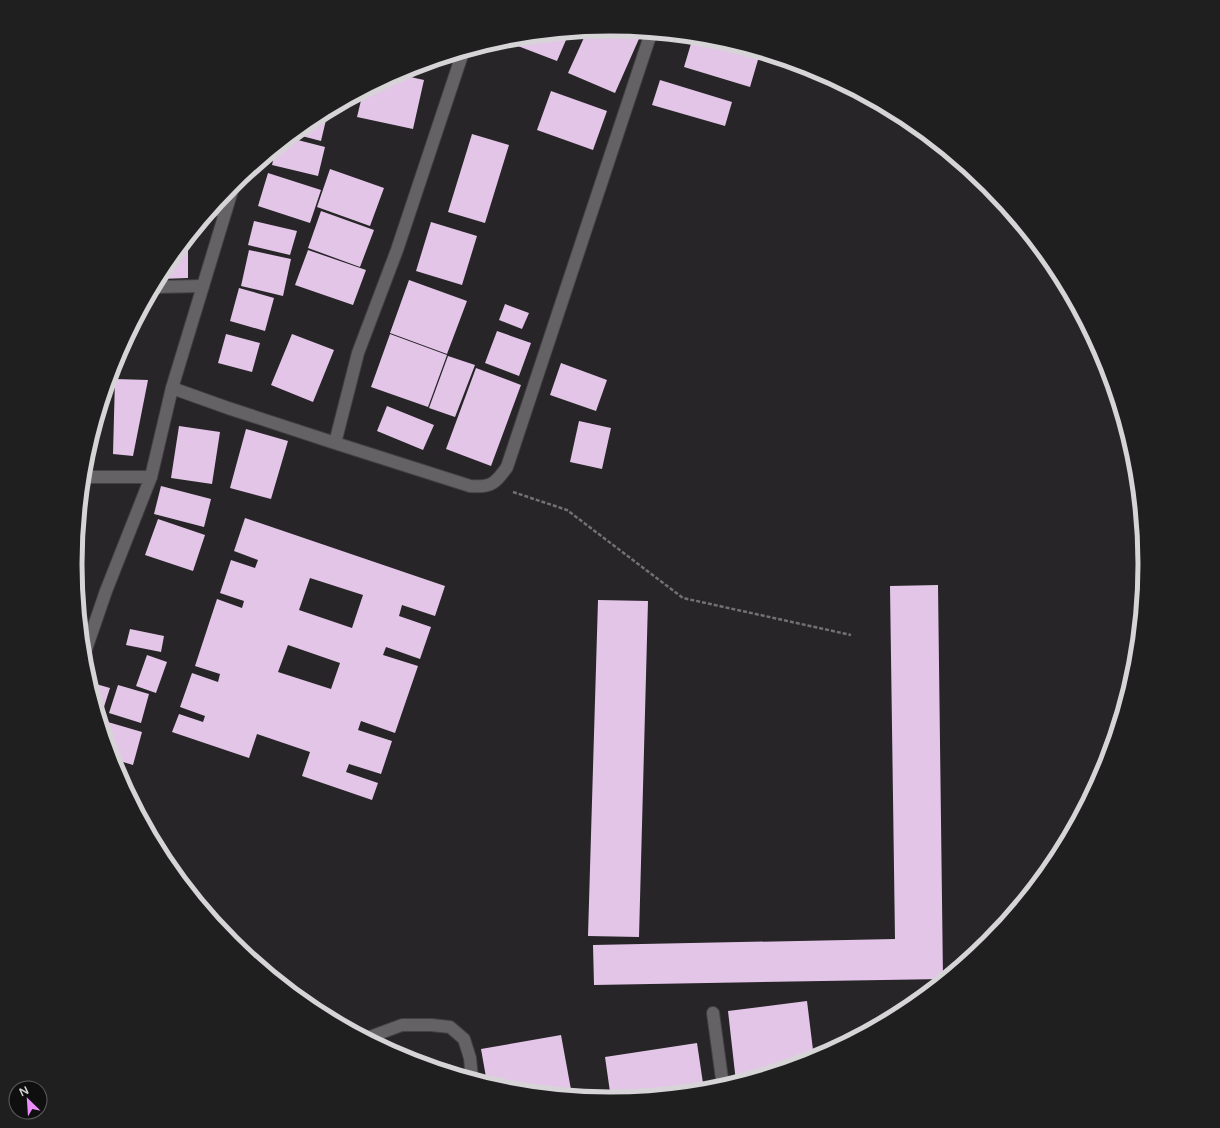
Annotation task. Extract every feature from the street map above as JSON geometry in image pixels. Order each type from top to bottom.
[{"type":"street","points":[[172,388],[228,408],[470,486],[481,487],[492,485],[500,478],[507,467],[649,38]]},
{"type":"street","points":[[335,443],[358,353],[397,250],[461,58]]},
{"type":"street","points":[[88,642],[106,591],[151,477],[172,388],[229,199]]},
{"type":"street","points":[[219,210],[226,210]]},
{"type":"street","points":[[161,287],[203,286]]},
{"type":"street","points":[[90,477],[151,477]]},
{"type":"street","points":[[713,1013],[722,1080]]},
{"type":"street","points":[[372,1036],[402,1025],[431,1025],[450,1027],[464,1039],[470,1058],[471,1074]]},
{"type":"path","points":[[492,485],[567,510],[683,598],[851,635]]},
{"type":"building","points":[[584,37],[640,37],[615,93],[568,73]]},
{"type":"building","points":[[567,38],[557,61],[515,45]]},
{"type":"building","points":[[691,43],[713,46],[759,58],[750,87],[684,67]]},
{"type":"building","points":[[407,76],[424,80],[413,129],[357,117],[362,98],[376,90]]},
{"type":"building","points":[[660,80],[732,102],[725,126],[652,105]]},
{"type":"building","points":[[551,91],[607,111],[593,150],[537,130]]},
{"type":"building","points":[[325,120],[326,120],[321,141],[302,136]]},
{"type":"building","points":[[472,134],[509,145],[485,223],[448,212]]},
{"type":"building","points":[[296,140],[325,147],[318,176],[272,165],[274,157]]},
{"type":"building","points":[[330,169],[384,188],[370,226],[317,207]]},
{"type":"building","points":[[268,173],[321,190],[310,223],[258,206]]},
{"type":"building","points":[[321,211],[374,230],[360,267],[308,248]]},
{"type":"building","points":[[254,221],[297,231],[290,255],[248,245]]},
{"type":"building","points":[[431,222],[477,236],[462,285],[416,271]]},
{"type":"building","points":[[188,247],[188,278],[166,279]]},
{"type":"building","points":[[249,250],[291,259],[283,296],[241,286]]},
{"type":"building","points":[[308,250],[366,270],[353,305],[295,285]]},
{"type":"building","points":[[409,280],[467,301],[447,354],[390,333]]},
{"type":"building","points":[[239,288],[274,298],[265,331],[230,321]]},
{"type":"building","points":[[505,304],[529,313],[522,329],[499,320]]},
{"type":"building","points":[[497,331],[531,343],[519,376],[485,363]]},
{"type":"building","points":[[226,334],[260,343],[252,372],[218,363]]},
{"type":"building","points":[[292,334],[334,350],[313,402],[271,385]]},
{"type":"building","points":[[390,334],[447,355],[428,407],[371,387]]},
{"type":"building","points":[[448,356],[475,365],[455,417],[429,408]]},
{"type":"building","points":[[561,363],[607,380],[596,411],[550,395]]},
{"type":"building","points":[[476,368],[521,385],[491,466],[446,449]]},
{"type":"building","points":[[116,379],[148,380],[133,456],[113,454]]},
{"type":"building","points":[[387,406],[434,425],[423,450],[377,431]]},
{"type":"building","points":[[579,421],[611,428],[602,469],[570,462]]},
{"type":"building","points":[[179,426],[220,432],[212,484],[171,478]]},
{"type":"building","points":[[246,429],[288,441],[271,499],[230,488]]},
{"type":"building","points":[[161,486],[211,499],[204,527],[154,514]]},
{"type":"building","points":[[245,518],[445,586],[435,616],[402,605],[399,616],[431,627],[420,659],[386,647],[383,655],[418,666],[395,733],[361,721],[358,730],[392,741],[381,774],[349,764],[346,772],[378,783],[372,800],[302,776],[310,752],[257,734],[249,758],[172,732],[179,714],[203,722],[205,716],[180,707],[192,673],[218,682],[220,674],[195,666],[217,599],[242,608],[244,601],[220,593],[231,560],[255,568],[258,560],[234,551]],"holes":[[[310,578],[363,595],[352,628],[299,610]],[[288,645],[340,663],[331,689],[278,672]]]},
{"type":"building","points":[[158,519],[205,535],[193,571],[145,555]]},
{"type":"building","points":[[938,585],[943,973],[936,979],[594,985],[593,945],[895,939],[890,586]]},
{"type":"building","points":[[598,600],[648,601],[639,937],[588,936]]},
{"type":"building","points":[[130,629],[164,636],[161,652],[126,645]]},
{"type":"building","points":[[147,655],[167,662],[156,693],[136,686]]},
{"type":"building","points":[[96,684],[110,688],[103,710],[100,701]]},
{"type":"building","points":[[118,685],[149,694],[141,723],[109,713]]},
{"type":"building","points":[[106,722],[142,732],[133,765],[120,761]]},
{"type":"building","points":[[807,1001],[813,1051],[780,1064],[735,1077],[728,1011]]},
{"type":"building","points":[[561,1035],[571,1091],[507,1082],[486,1077],[481,1049]]},
{"type":"building","points":[[697,1043],[703,1083],[645,1091],[610,1092],[605,1057]]}]
